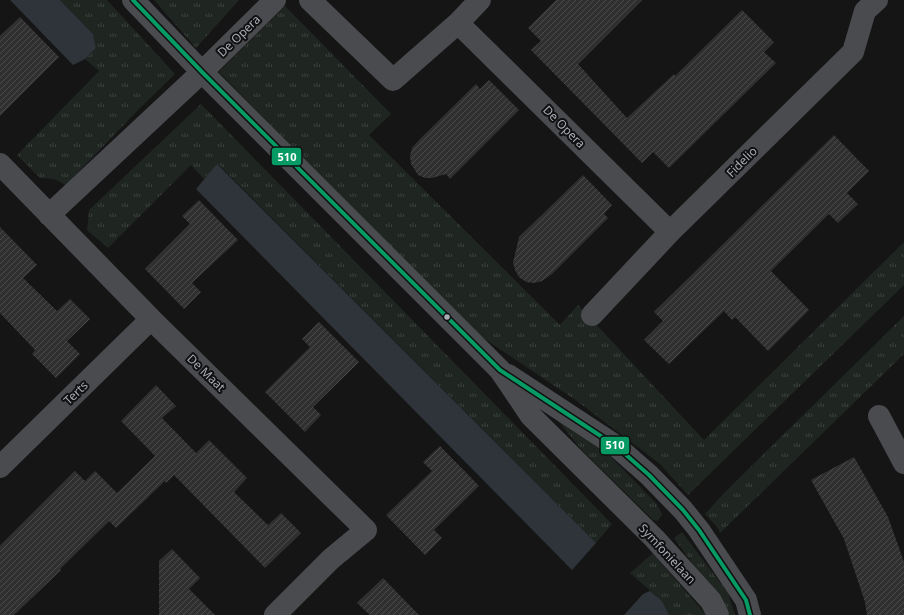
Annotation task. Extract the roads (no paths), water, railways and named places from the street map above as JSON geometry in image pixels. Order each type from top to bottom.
[{"type":"street","name":"Symfonielaan","points":[[133,0],[202,72],[500,370],[531,416],[654,538],[711,602],[718,615]]},
{"type":"street","name":"De Opera","points":[[202,72],[276,0]]},
{"type":"street","points":[[310,0],[393,80],[458,23],[480,0]]},
{"type":"street","name":"Fidelio","points":[[592,315],[670,232],[853,52],[865,11],[877,0]]},
{"type":"street","name":"De Opera","points":[[458,23],[670,232]]},
{"type":"street","points":[[49,215],[202,72]]},
{"type":"street","name":"De Maat","points":[[0,164],[151,319],[366,530],[331,559],[275,615]]},
{"type":"street","name":"Terts","points":[[0,467],[151,319]]},
{"type":"street","name":"Symfonielaan","points":[[500,370],[616,446],[648,475],[683,510],[699,530],[746,600],[750,615]]},
{"type":"street","points":[[879,416],[904,463]]}]
